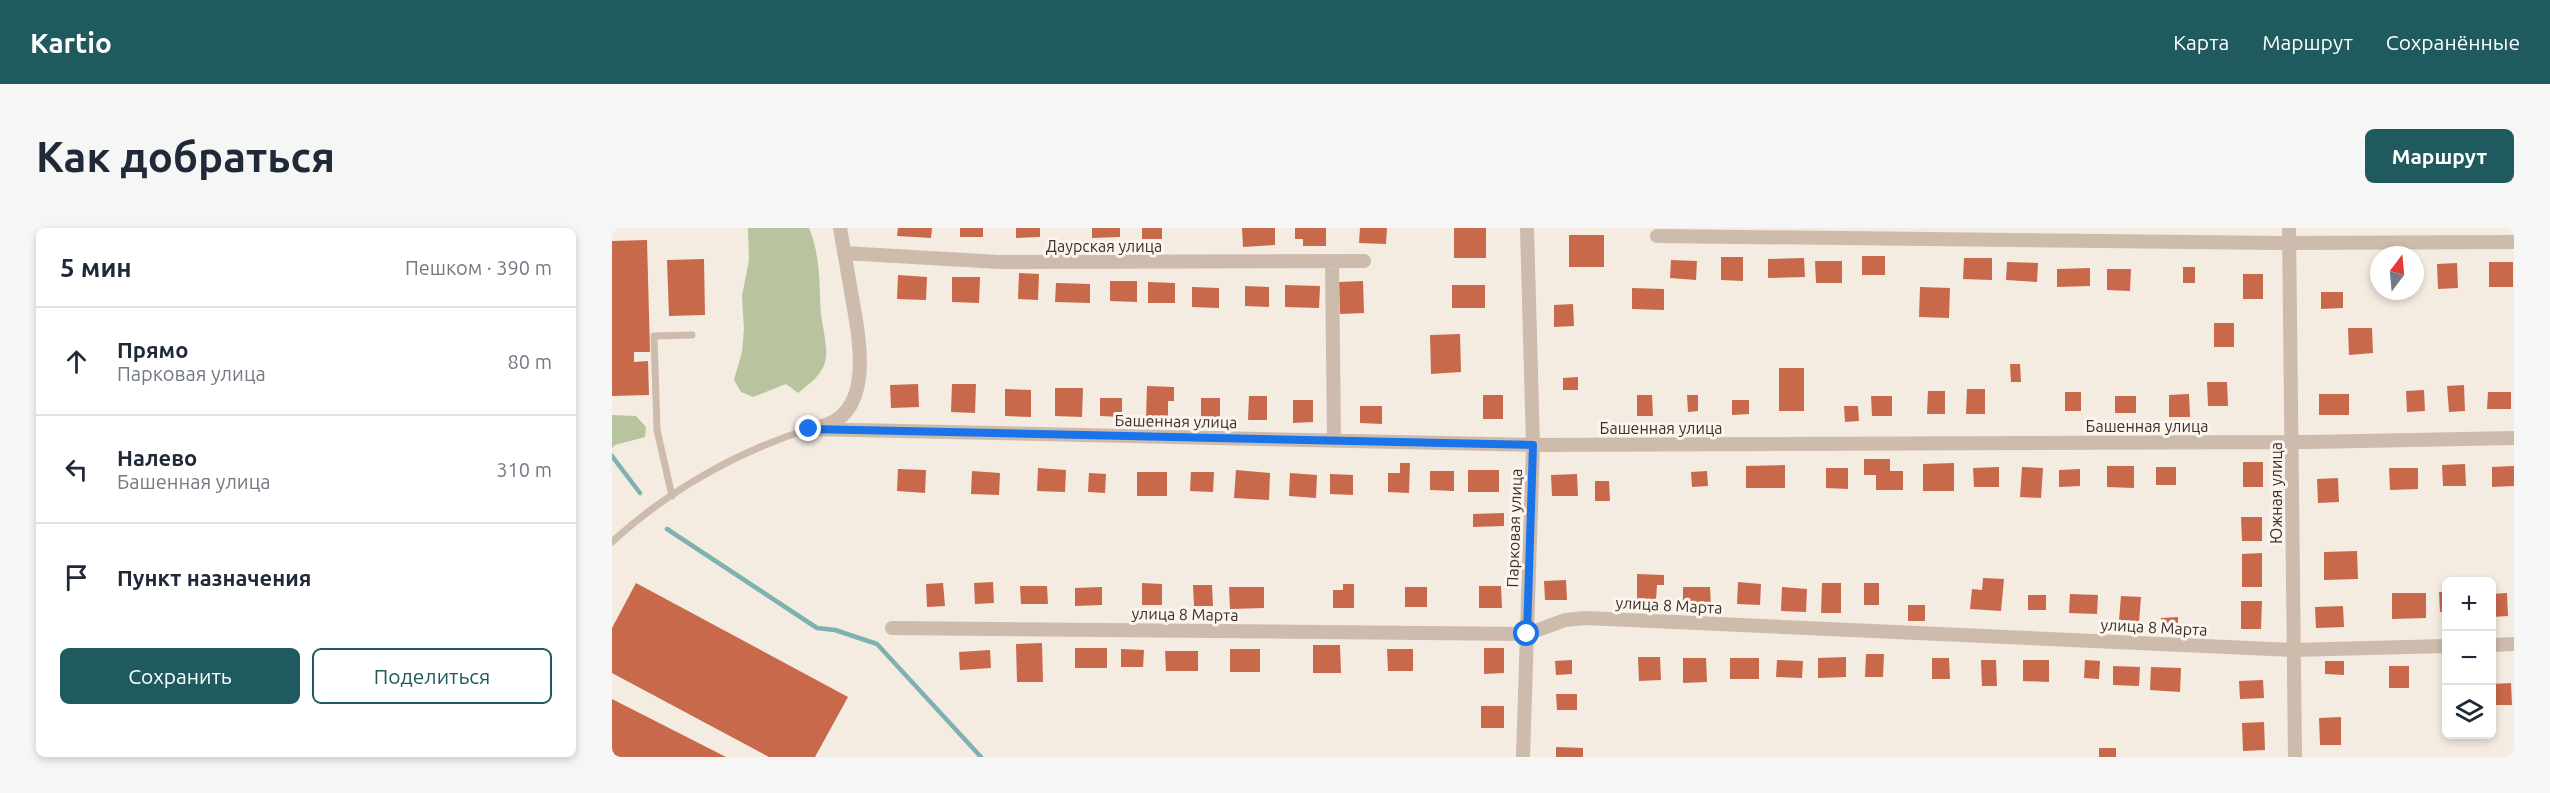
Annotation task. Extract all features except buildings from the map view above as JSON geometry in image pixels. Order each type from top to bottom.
[{"type":"street","points":[[809,429],[829,425],[841,417],[850,405],[856,390],[861,364],[859,336],[840,228]]},
{"type":"street","name":"Парковая улица","points":[[1524,757],[1533,445],[1527,228]]},
{"type":"street","name":"Южная улица","points":[[2289,228],[2295,757]]},
{"type":"street","points":[[1657,236],[2289,243],[2514,242]]},
{"type":"street","name":"Даурская улица","points":[[844,253],[999,262],[1364,261]]},
{"type":"street","points":[[1332,262],[1334,441]]},
{"type":"street","name":"Башенная улица","points":[[809,429],[1533,445],[2292,442],[2514,438]]},
{"type":"street","name":"улица 8 Марта","points":[[892,628],[1527,634],[1565,620],[1585,618],[2293,650],[2442,646]]},
{"type":"street","points":[[2496,645],[2514,644]]},
{"type":"lane","points":[[672,496],[657,430],[654,336],[692,335]]},
{"type":"lane","points":[[612,542],[632,524],[672,496],[748,453],[809,429]]},
{"type":"green space","points":[[748,228],[809,228],[813,239],[819,271],[826,357],[825,363],[812,382],[798,393],[786,384],[753,397],[741,392],[734,380],[742,352],[744,329],[742,296],[749,260]]},
{"type":"green space","points":[[612,415],[636,416],[646,427],[645,437],[615,445],[612,448]]},
{"type":"waterway","points":[[612,456],[640,493]]},
{"type":"waterway","points":[[667,529],[817,628],[835,630],[877,644],[981,757]]},
{"type":"route","points":[[809,429],[1533,445],[1527,634]]}]
